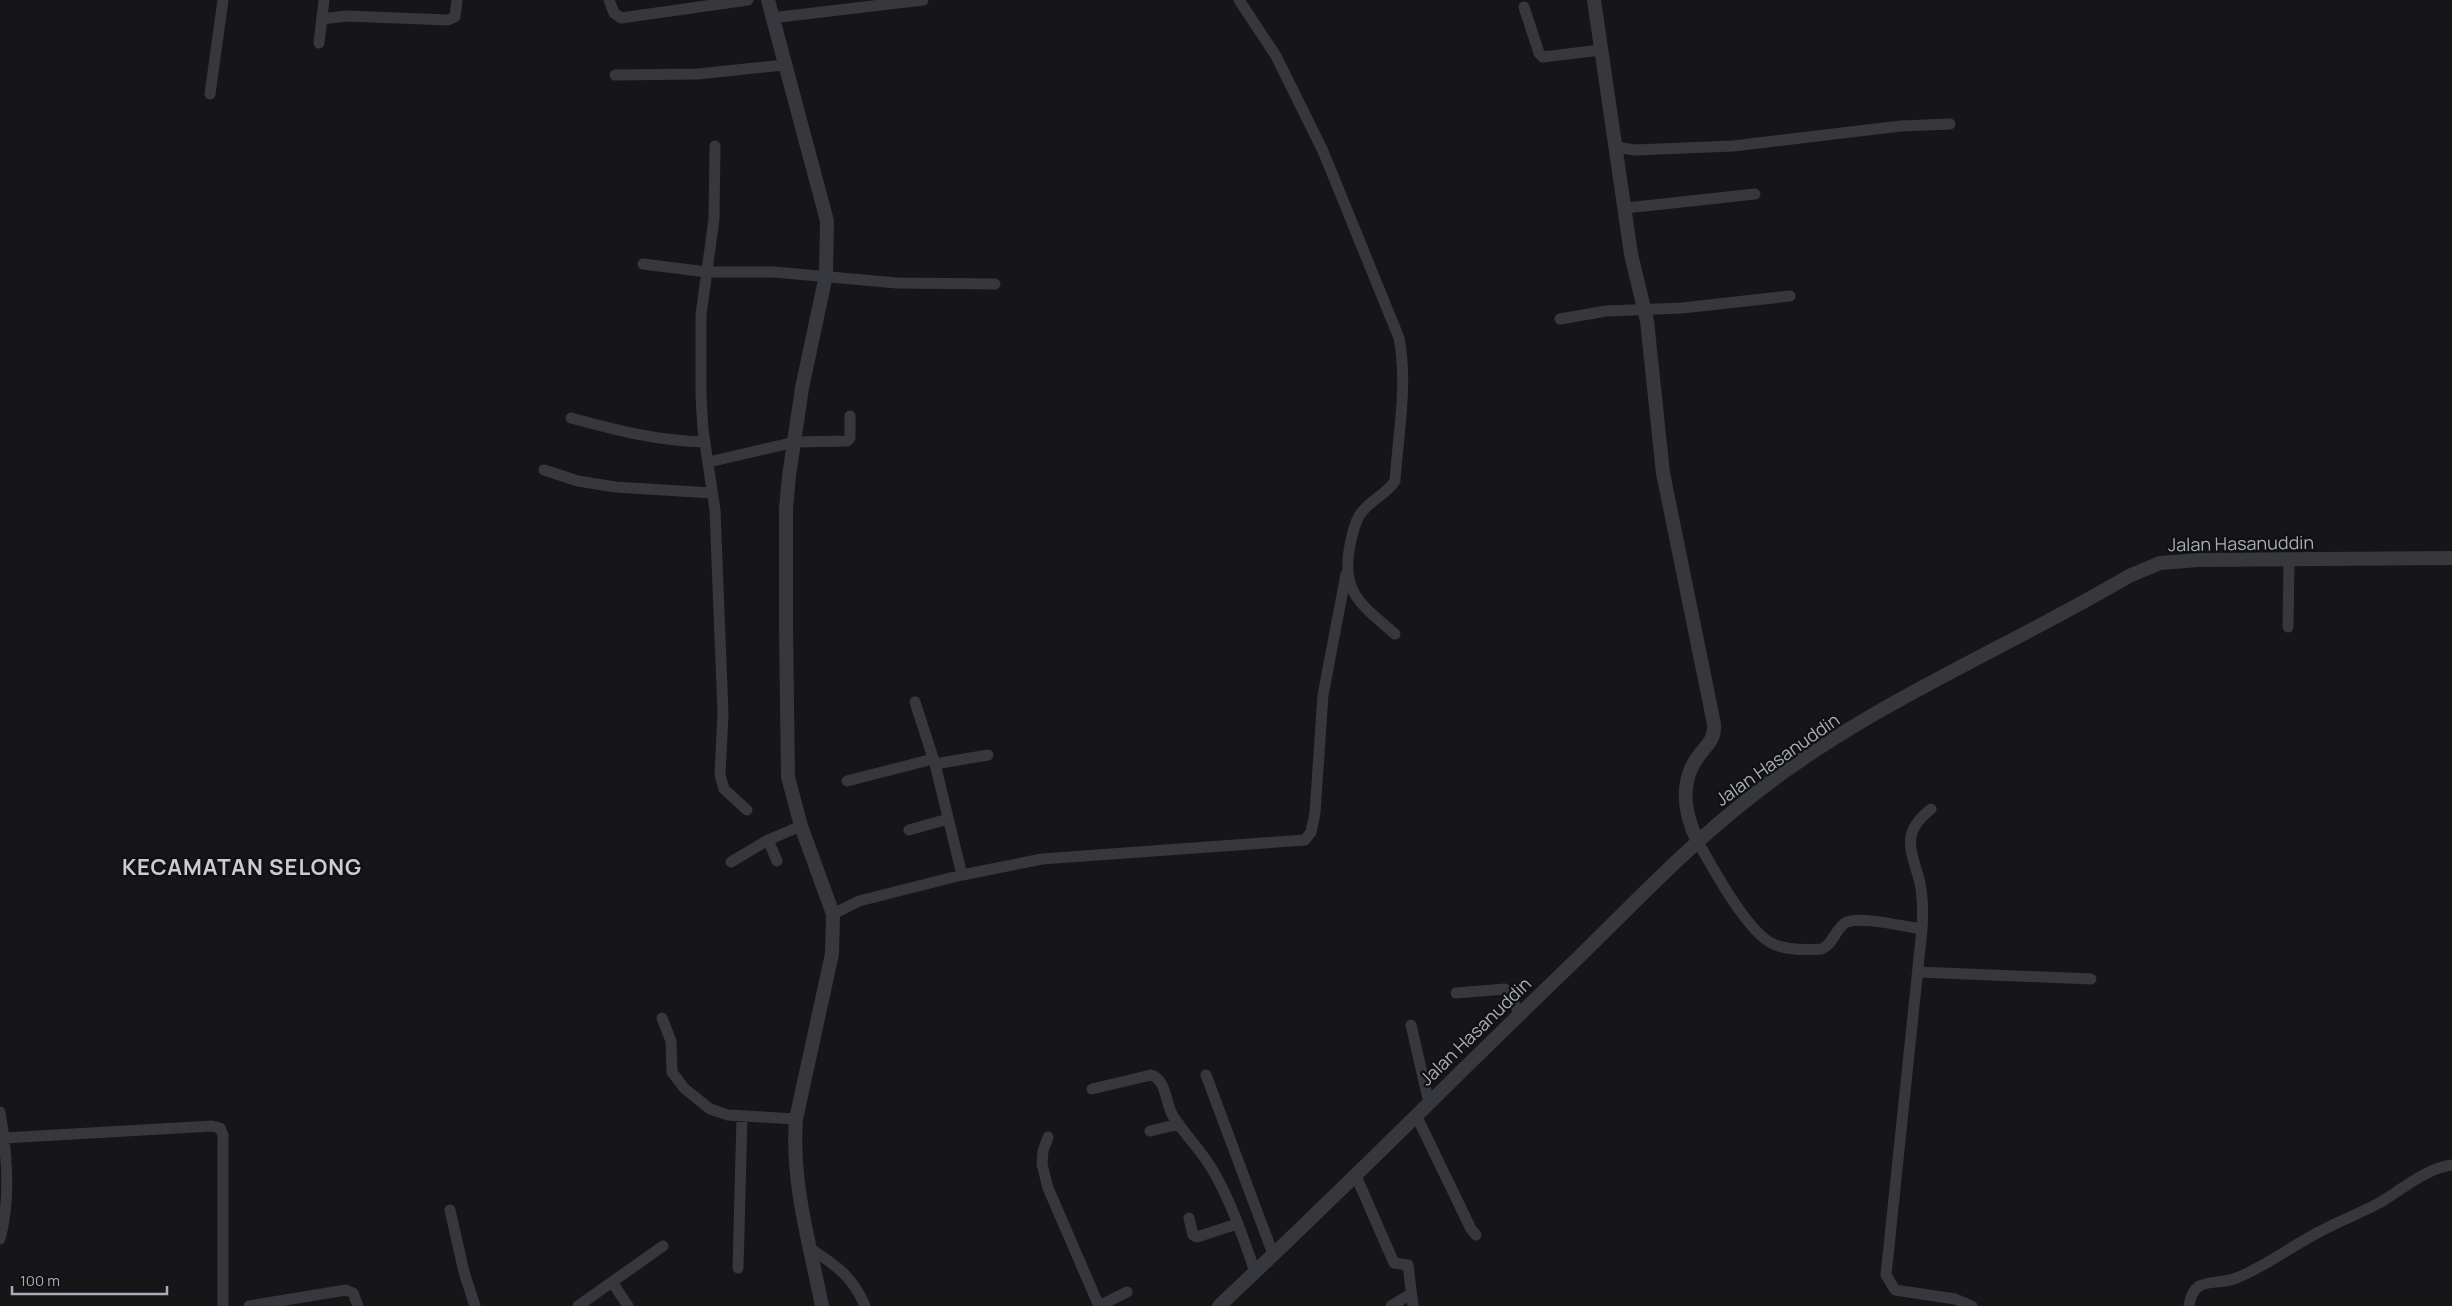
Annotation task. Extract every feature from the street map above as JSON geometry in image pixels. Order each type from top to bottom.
[{"type":"street","points":[[210,94],[224,0]]},
{"type":"street","points":[[319,43],[324,0]]},
{"type":"street","points":[[322,19],[346,16],[448,20],[455,17],[458,0]]},
{"type":"street","points":[[609,0],[614,13],[621,18],[748,0]]},
{"type":"street","points":[[768,0],[771,18],[825,209],[828,248],[825,278],[802,388],[786,508],[787,765],[801,826],[833,914],[832,954],[796,1119],[796,1177],[822,1306]]},
{"type":"street","points":[[771,18],[923,0]]},
{"type":"street","points":[[833,914],[859,901],[962,874],[1042,859],[1305,840],[1312,832],[1323,695],[1353,530],[1359,516],[1371,502],[1395,481],[1402,382],[1401,344],[1323,151],[1276,56],[1239,0]]},
{"type":"street","points":[[1594,0],[1626,208],[1631,254],[1644,309],[1663,473],[1701,652],[1715,732],[1713,738],[1691,769],[1685,790],[1686,813],[1698,842],[1729,893],[1760,933],[1773,944],[1786,947],[1822,949],[1827,946],[1840,927],[1851,921],[1922,929]]},
{"type":"street","points":[[1524,7],[1538,53],[1543,57],[1601,50]]},
{"type":"street","points":[[615,75],[698,74],[784,65]]},
{"type":"street","points":[[1616,147],[1635,150],[1733,146],[1892,127],[1950,124]]},
{"type":"street","points":[[715,146],[714,219],[701,315],[701,396],[704,442],[709,462],[712,493],[723,713],[720,775],[724,790],[747,810]]},
{"type":"street","points":[[1626,208],[1755,194]]},
{"type":"street","points":[[643,264],[707,272],[774,272],[897,284],[995,284]]},
{"type":"street","points":[[1560,318],[1606,311],[1682,308],[1790,296]]},
{"type":"street","points":[[709,462],[795,442],[847,441],[850,438],[850,416]]},
{"type":"street","points":[[571,418],[666,440],[704,442]]},
{"type":"street","points":[[544,470],[578,481],[615,487],[712,493]]},
{"type":"street","name":"Jalan Hasanuddin","points":[[1228,1303],[1254,1272],[1356,1176],[1416,1115],[1698,842],[1770,782],[1861,723],[2136,572],[2160,563],[2176,561],[2452,558]]},
{"type":"street","points":[[2288,627],[2289,561]]},
{"type":"street","points":[[1346,574],[1354,593],[1364,606],[1395,634]]},
{"type":"street","points":[[915,702],[934,761],[962,874]]},
{"type":"street","points":[[847,781],[934,761],[988,755]]},
{"type":"street","points":[[1931,809],[1914,828],[1909,846],[1922,893],[1922,929],[1886,1276],[1895,1290],[1955,1298],[1972,1306]]},
{"type":"street","points":[[909,830],[948,819]]},
{"type":"street","points":[[731,862],[768,840],[801,826]]},
{"type":"street","points":[[768,840],[777,861]]},
{"type":"street","points":[[1918,972],[2091,979]]},
{"type":"street","points":[[1456,993],[1505,989],[1524,1010]]},
{"type":"street","points":[[662,1018],[671,1041],[672,1072],[684,1088],[716,1113],[742,1117],[796,1119]]},
{"type":"street","points":[[1411,1025],[1429,1103]]},
{"type":"street","points":[[1092,1089],[1151,1075],[1157,1077],[1162,1084],[1170,1110],[1214,1171],[1237,1224],[1254,1272]]},
{"type":"street","points":[[1206,1075],[1273,1254]]},
{"type":"street","points":[[0,1112],[4,1138],[6,1176],[3,1227],[0,1239]]},
{"type":"street","points":[[1416,1115],[1471,1229],[1476,1235]]},
{"type":"street","points":[[738,1268],[742,1117]]},
{"type":"street","points":[[1150,1131],[1179,1124]]},
{"type":"street","points":[[4,1138],[212,1126],[220,1128],[223,1135],[223,1306]]},
{"type":"street","points":[[1048,1137],[1043,1152],[1042,1164],[1048,1188],[1099,1306],[1128,1292]]},
{"type":"street","points":[[2189,1306],[2193,1292],[2199,1285],[2239,1278],[2322,1231],[2379,1203],[2432,1171],[2452,1165]]},
{"type":"street","points":[[1356,1176],[1394,1262],[1408,1266],[1412,1300],[1391,1306]]},
{"type":"street","points":[[450,1210],[464,1272],[475,1306]]},
{"type":"street","points":[[1189,1218],[1193,1235],[1197,1237],[1237,1224]]},
{"type":"street","points":[[578,1306],[663,1246]]},
{"type":"street","points":[[811,1249],[840,1268],[859,1291],[865,1306]]},
{"type":"street","points":[[612,1282],[628,1306]]},
{"type":"street","points":[[248,1306],[348,1290],[354,1295],[358,1306]]},
{"type":"district","name":"KECAMATAN SELONG","points":[[242,867]]}]
